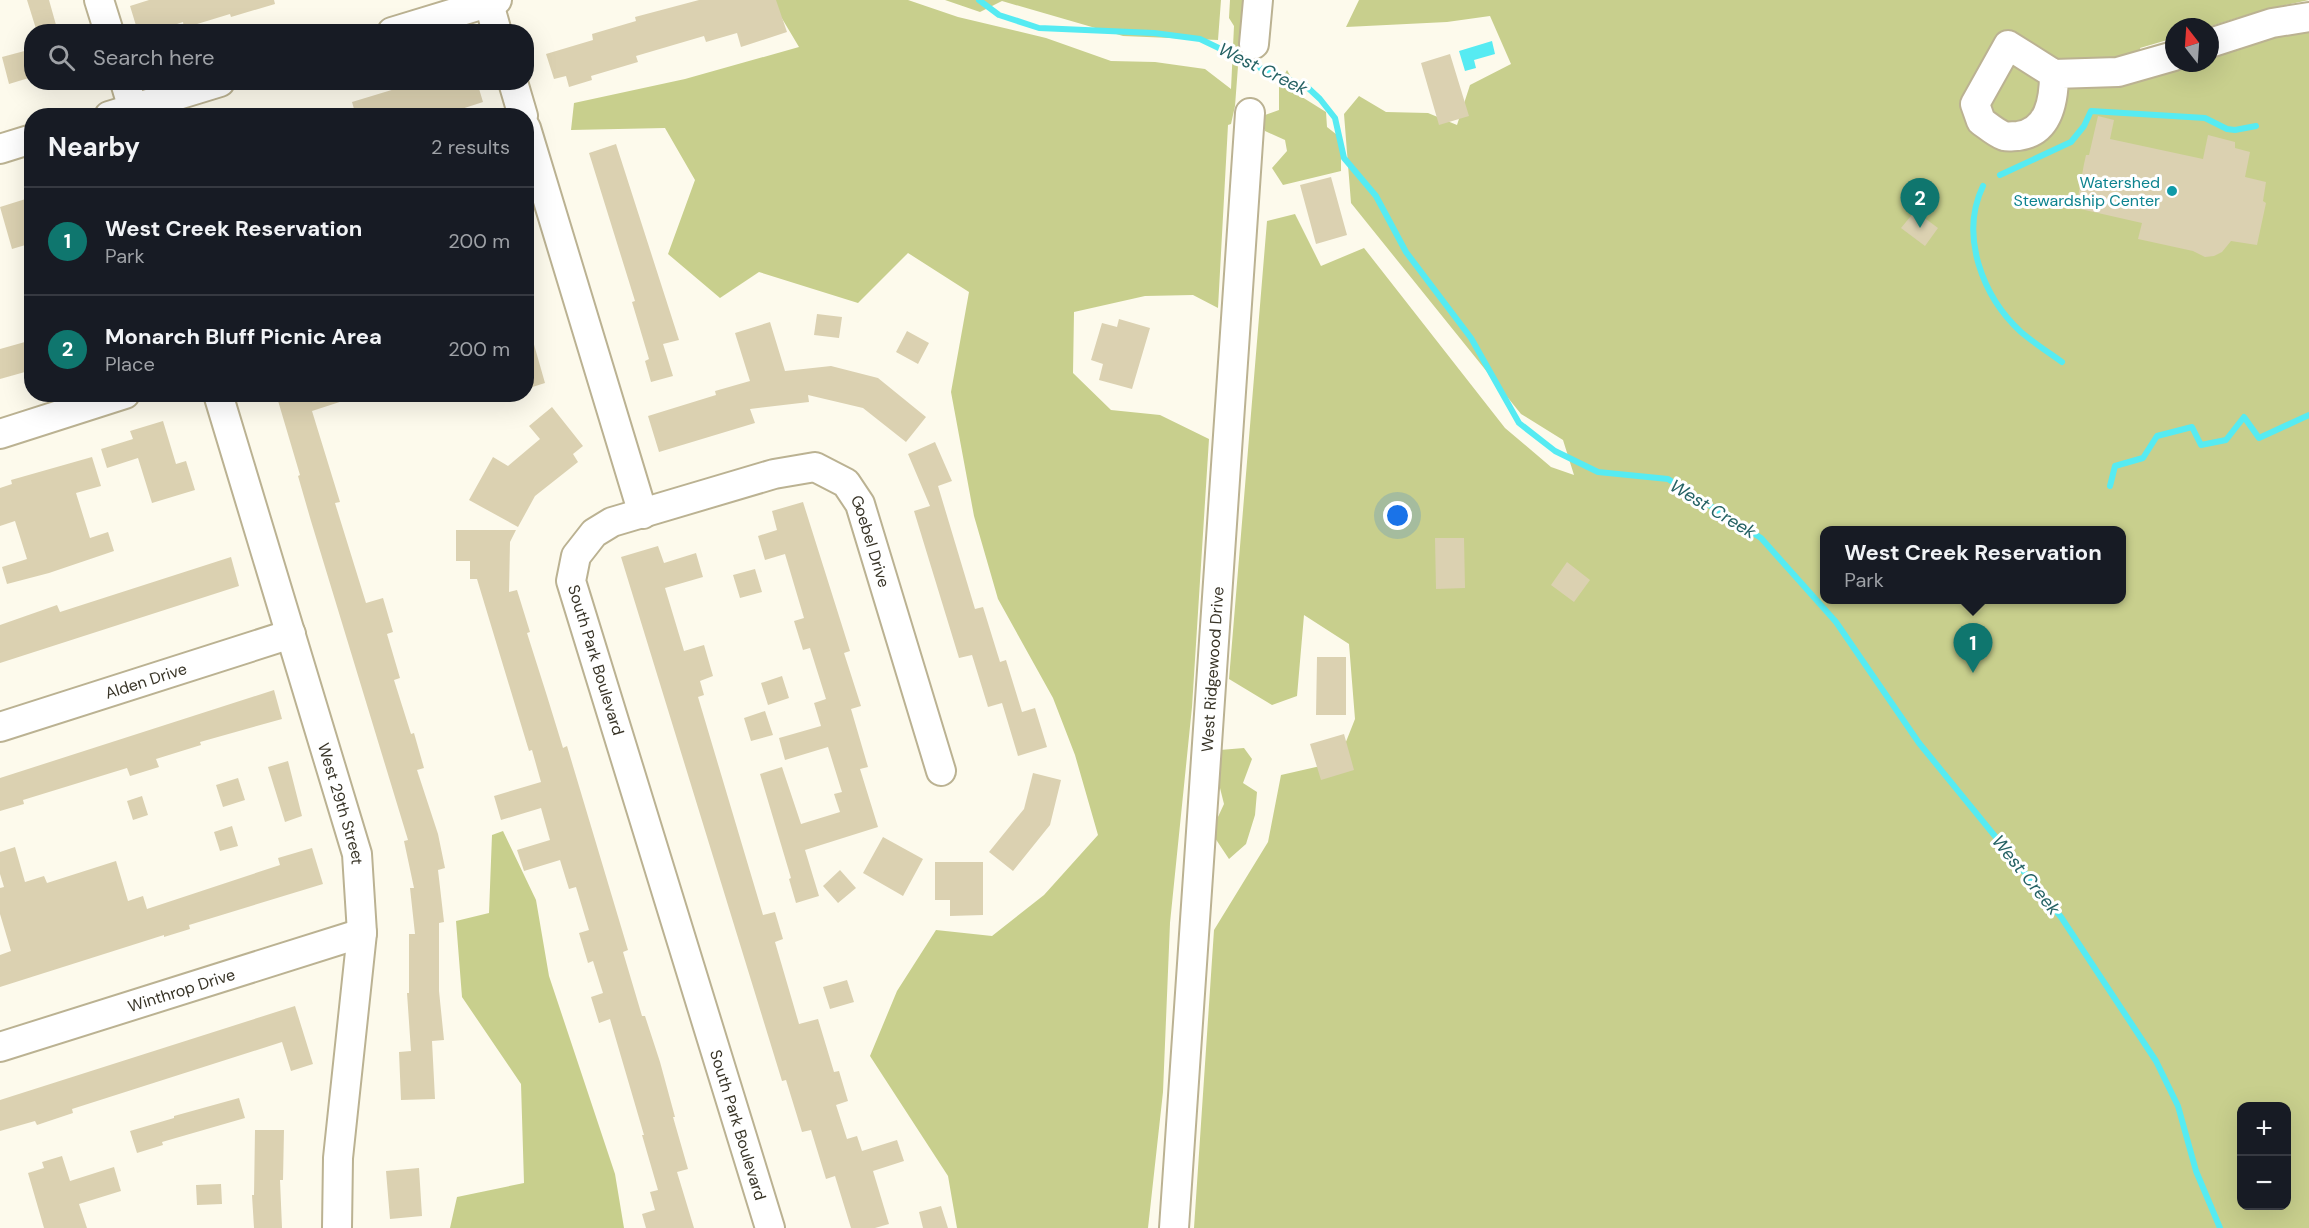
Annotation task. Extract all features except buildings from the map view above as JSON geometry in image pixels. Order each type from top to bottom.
[{"type":"street","points":[[99,0],[106,24]]},
{"type":"street","points":[[1254,44],[1258,0]]},
{"type":"street","points":[[418,24],[491,1],[495,24]]},
{"type":"street","points":[[2219,41],[2272,22],[2309,18]]},
{"type":"street","points":[[2054,74],[2118,72],[2165,59]]},
{"type":"street","points":[[125,105],[187,90]]},
{"type":"street","points":[[515,90],[521,108]]},
{"type":"street","name":"West Ridgewood Drive","points":[[1174,1228],[1250,113]]},
{"type":"street","points":[[0,149],[24,142]]},
{"type":"street","points":[[534,154],[643,514]]},
{"type":"street","points":[[0,434],[100,402]]},
{"type":"street","name":"West 29th Street","points":[[220,402],[357,854],[362,933],[338,1158],[337,1228]]},
{"type":"street","name":"Goebel Drive","points":[[643,514],[774,474],[815,467],[846,483],[860,504],[941,771]]},
{"type":"street","name":"South Park Boulevard","points":[[643,514],[612,522],[594,533],[576,556],[571,581],[770,1228]]},
{"type":"street","name":"Alden Drive","points":[[0,727],[291,634]]},
{"type":"street","name":"Winthrop Drive","points":[[0,1047],[362,933]]},
{"type":"green space","points":[[771,0],[908,0],[958,17],[1046,38],[1111,61],[1155,62],[1205,69],[1231,89],[1234,26],[1229,18],[1230,0],[1243,0],[1235,106],[1231,124],[1228,125],[1218,308],[1193,295],[1145,296],[1074,312],[1073,373],[1111,410],[1160,415],[1209,439],[1192,707],[1170,923],[1163,1092],[1148,1228],[957,1228],[948,1176],[870,1056],[897,991],[936,930],[992,936],[1044,895],[1098,835],[1075,755],[1053,698],[998,599],[974,516],[951,392],[969,292],[908,253],[858,303],[759,272],[720,298],[668,254],[695,180],[665,128],[571,130],[574,103],[685,79],[799,47]]},
{"type":"green space","points":[[945,0],[1221,0],[1218,40],[1123,36],[1002,1],[980,12]]},
{"type":"green space","points":[[1359,0],[2309,0],[2263,10],[2219,24],[2219,18],[2165,18],[2165,41],[2140,48],[2149,76],[2165,71],[2219,72],[2219,53],[2309,24],[2309,1228],[1194,1228],[1214,930],[1268,842],[1281,775],[1338,762],[1355,719],[1349,644],[1304,615],[1297,696],[1272,705],[1229,679],[1267,221],[1295,214],[1321,266],[1364,248],[1505,428],[1551,467],[1574,475],[1563,440],[1521,414],[1351,203],[1344,114],[1359,96],[1386,112],[1428,113],[1457,125],[1470,85],[1511,64],[1490,16],[1447,22],[1346,27]]},
{"type":"green space","points":[[1287,70],[1302,97],[1326,112],[1327,127],[1341,138],[1341,171],[1283,185],[1272,168],[1287,151],[1285,140],[1265,131],[1265,115],[1279,110],[1279,85]]},
{"type":"green space","points":[[1244,748],[1252,759],[1243,783],[1257,792],[1255,815],[1246,844],[1229,859],[1211,832],[1224,804],[1217,776],[1220,750]]},
{"type":"green space","points":[[503,831],[536,900],[549,976],[615,1174],[624,1228],[450,1228],[457,1197],[524,1183],[521,1084],[462,997],[456,921],[489,913],[492,835]]},
{"type":"water","points":[[1492,41],[1495,54],[1474,60],[1476,68],[1465,71],[1459,51]]},
{"type":"waterway","name":"West Creek","points":[[979,0],[999,15],[1039,28],[1154,33],[1200,39],[1273,74],[1306,86],[1320,99],[1335,118],[1344,158],[1376,196],[1406,252],[1471,338],[1519,423],[1555,451],[1598,472],[1668,479],[1761,538],[1836,622],[1919,743],[2061,917],[2156,1061],[2178,1106],[2196,1171],[2220,1228]]},
{"type":"waterway","points":[[2000,175],[2071,142],[2084,126],[2091,111],[2205,118],[2227,129],[2235,130],[2256,126]]},
{"type":"waterway","points":[[1983,186],[1976,205],[1973,225],[1974,245],[1986,284],[2007,318],[2021,332],[2062,362]]},
{"type":"waterway","points":[[2110,486],[2115,466],[2143,458],[2157,436],[2192,427],[2201,445],[2226,440],[2244,417],[2259,438],[2309,415]]},
{"type":"place","name":"Watershed Stewardship Center","points":[[2172,191]]},
{"type":"place","name":"Monarch Bluff Picnic Area","points":[[1920,228]]},
{"type":"place","name":"West Creek Reservation","points":[[1973,673]]}]
